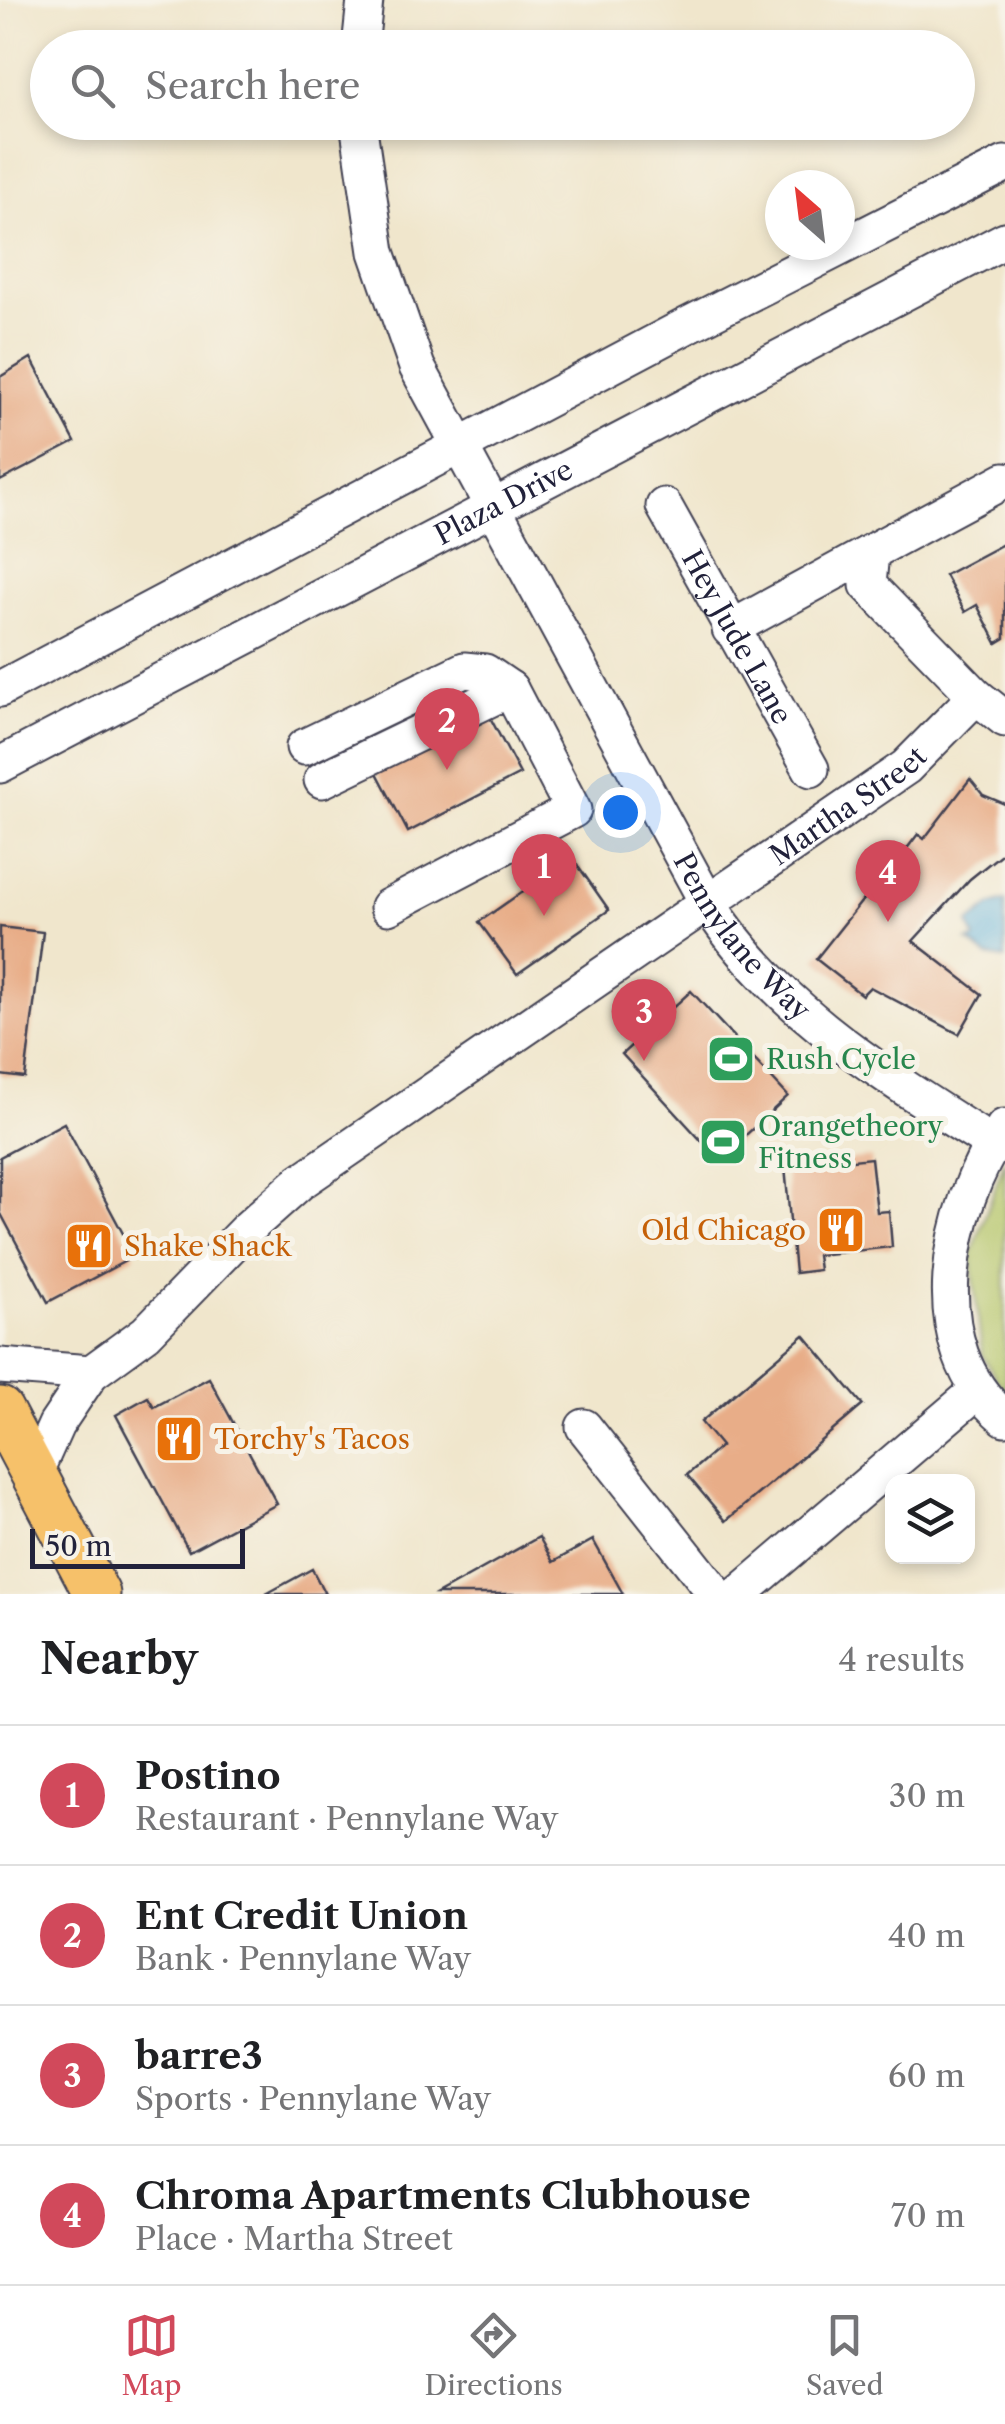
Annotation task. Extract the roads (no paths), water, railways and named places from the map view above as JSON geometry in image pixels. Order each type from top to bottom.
[{"type":"main road","points":[[0,1410],[97,1594]]},
{"type":"street","points":[[362,30],[364,0]]},
{"type":"street","name":"Pennylane Way","points":[[360,140],[368,210],[388,290],[412,354],[491,508],[707,902],[748,958],[804,1014],[868,1064],[999,1135]]},
{"type":"street","points":[[0,688],[1005,164]]},
{"type":"street","name":"Plaza Drive","points":[[0,766],[1005,240]]},
{"type":"street","points":[[730,629],[1005,480]]},
{"type":"street","name":"Hey Jude Lane","points":[[664,506],[812,770]]},
{"type":"street","points":[[872,552],[868,585],[976,696],[1005,719]]},
{"type":"street","points":[[313,764],[504,684],[573,810],[388,907]]},
{"type":"street","name":"Martha Street","points":[[91,1373],[146,1333],[246,1229],[320,1166],[906,767],[976,696]]},
{"type":"street","points":[[999,1135],[963,1214],[951,1283],[952,1330],[976,1392],[1005,1418]]},
{"type":"street","points":[[0,1366],[91,1373],[56,1425],[34,1474]]},
{"type":"street","points":[[740,1594],[976,1392]]},
{"type":"street","points":[[584,1427],[716,1594]]},
{"type":"water","points":[[1005,901],[1005,959],[987,956],[968,941],[975,939],[969,923],[990,906]]},
{"type":"place","name":"Ent Credit Union","points":[[447,770]]},
{"type":"place","name":"Postino","points":[[544,916]]},
{"type":"place","name":"Chroma Apartments Clubhouse","points":[[888,922]]},
{"type":"place","name":"Rush Cycle","points":[[731,1059]]},
{"type":"place","name":"barre3","points":[[644,1061]]},
{"type":"place","name":"Orangetheory Fitness","points":[[723,1142]]},
{"type":"place","name":"Old Chicago","points":[[841,1230]]},
{"type":"place","name":"Shake Shack","points":[[89,1246]]},
{"type":"place","name":"Torchy's Tacos","points":[[179,1439]]}]
